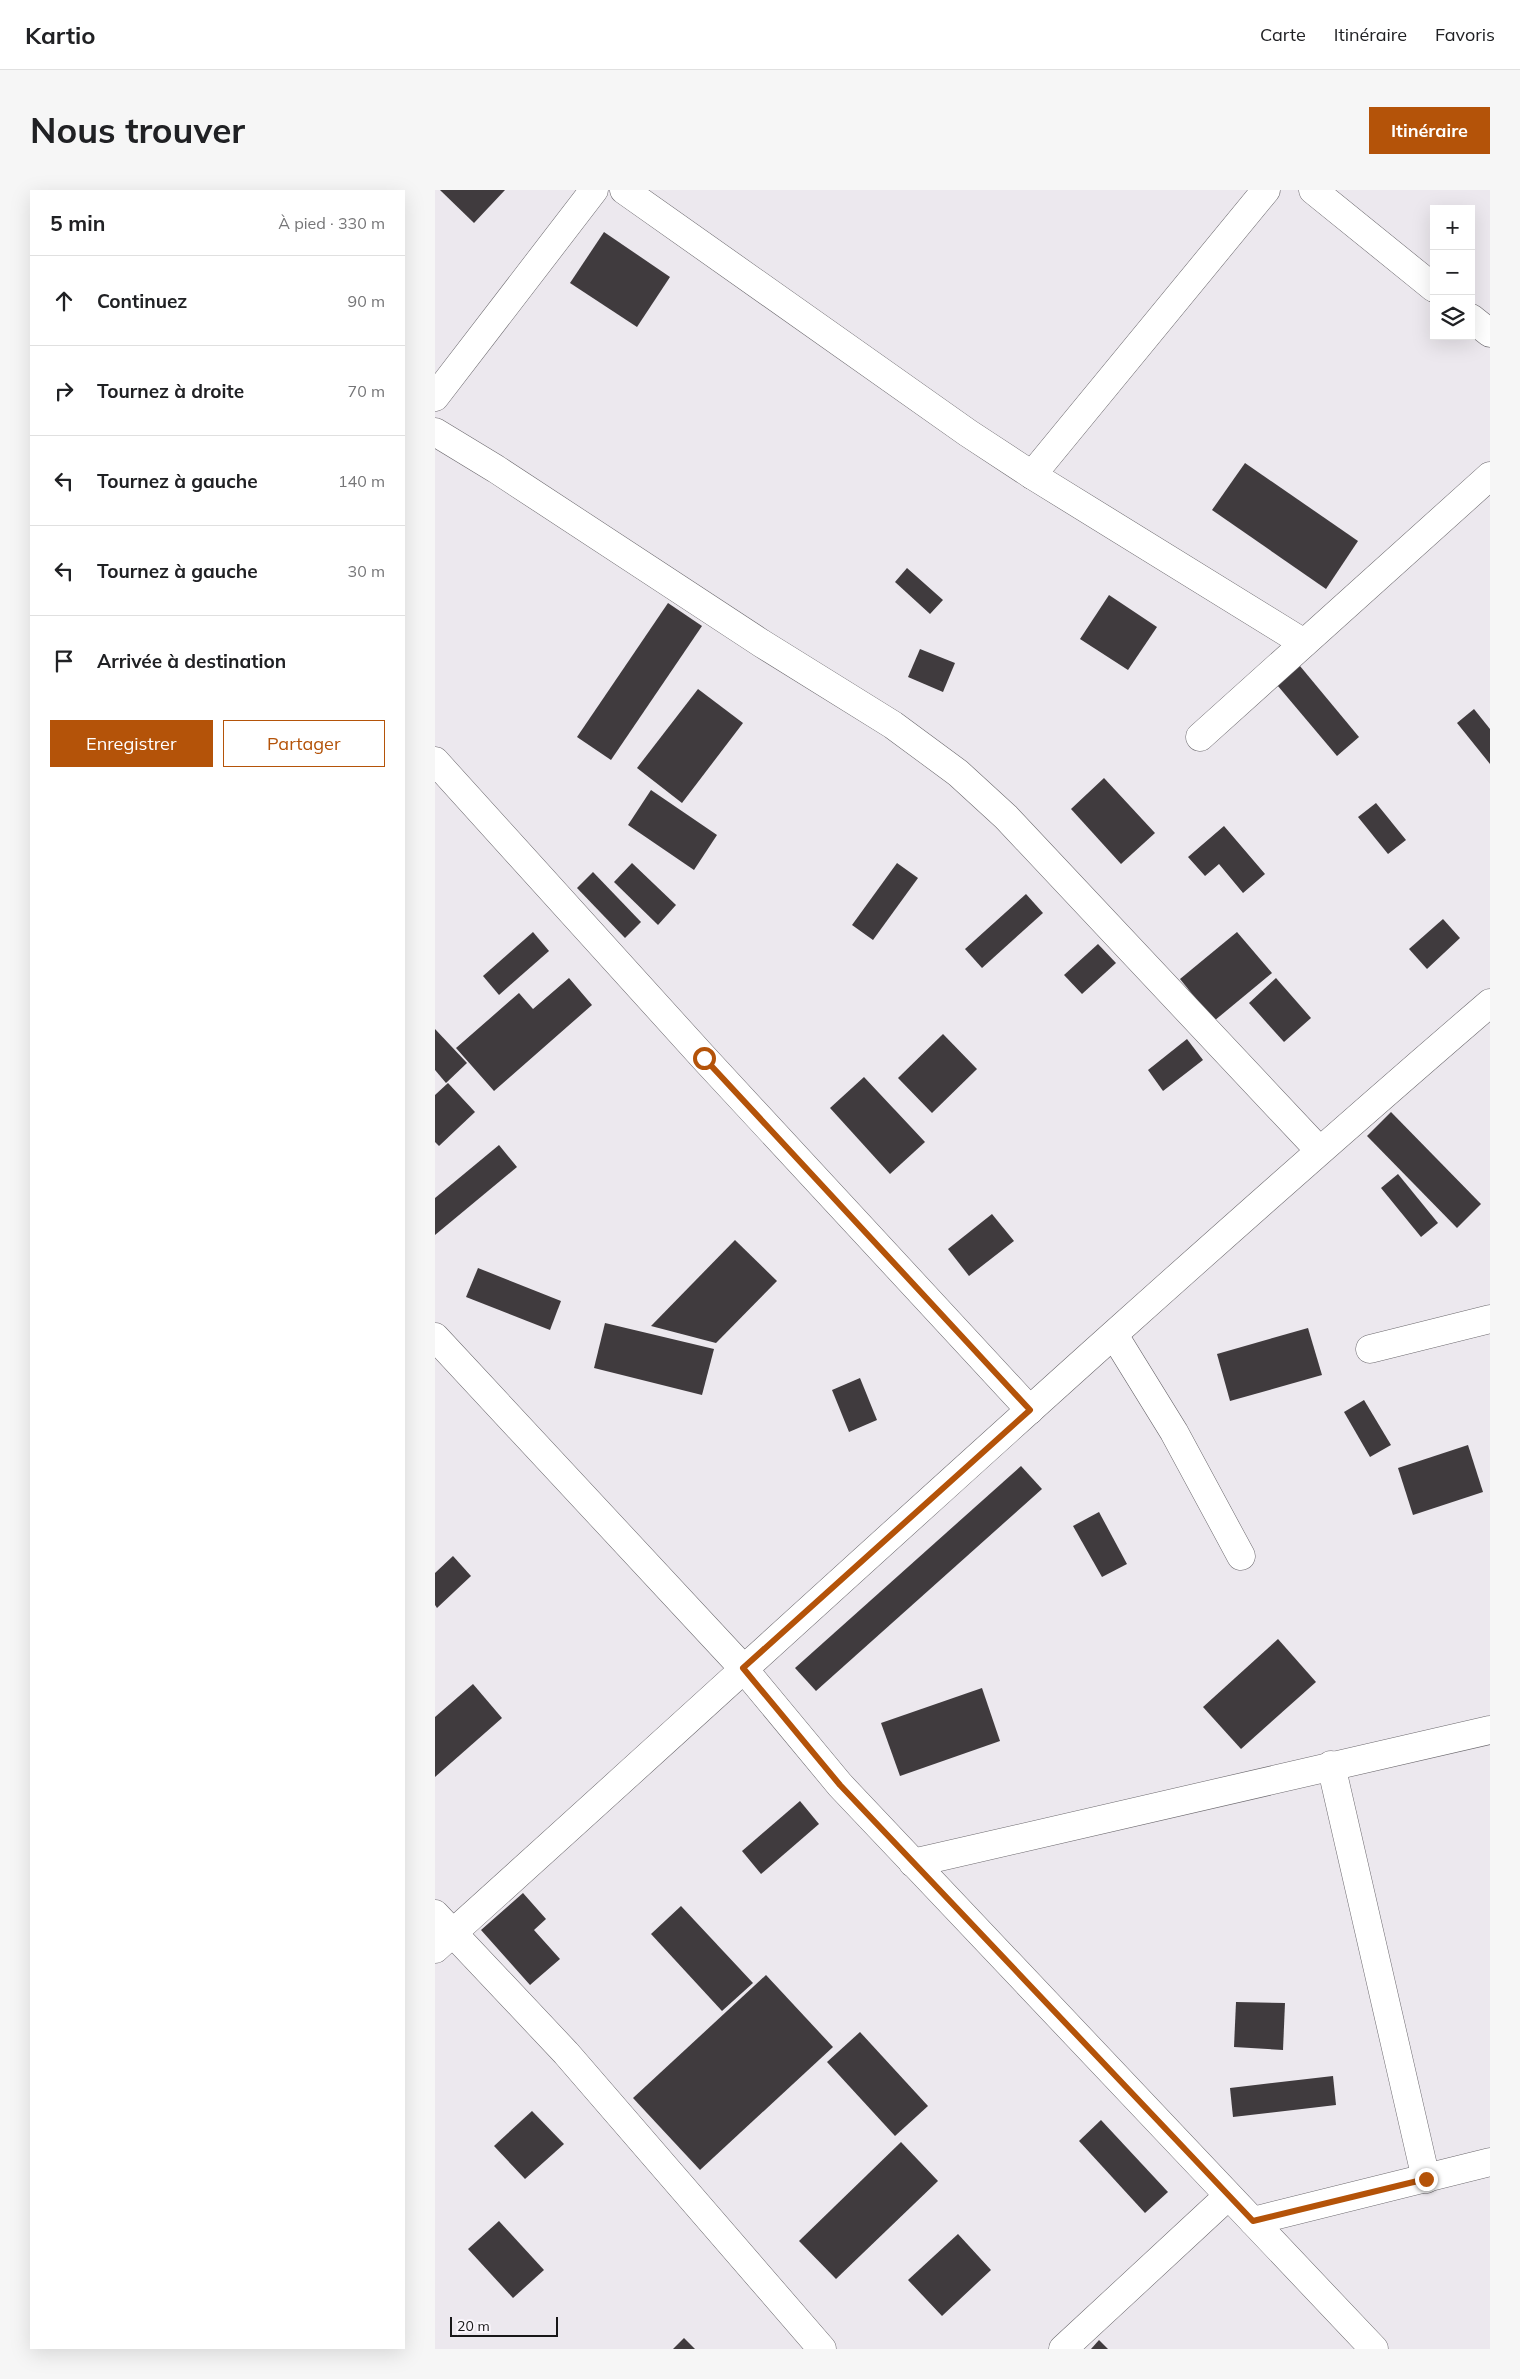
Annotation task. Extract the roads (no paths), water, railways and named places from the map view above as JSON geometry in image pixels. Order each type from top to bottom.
[{"type":"street","points":[[435,398],[594,190]]},
{"type":"street","points":[[624,190],[968,433],[1032,475],[1304,643]]},
{"type":"street","points":[[1032,475],[1266,190]]},
{"type":"street","points":[[1313,190],[1430,285]]},
{"type":"street","points":[[1475,321],[1490,333]]},
{"type":"street","points":[[435,432],[496,468],[761,643],[893,726],[958,773],[1007,817],[1319,1150]]},
{"type":"street","points":[[1200,737],[1490,476]]},
{"type":"street","points":[[435,761],[704,1058],[1030,1410]]},
{"type":"street","points":[[822,2349],[566,2053],[441,1932],[743,1668],[1319,1150],[1490,1003]]},
{"type":"street","points":[[1370,1349],[1490,1319]]},
{"type":"street","points":[[1114,1335],[1174,1432],[1241,1556]]},
{"type":"street","points":[[435,1336],[743,1668],[840,1785],[1374,2349]]},
{"type":"street","points":[[913,1862],[1490,1730]]},
{"type":"street","points":[[1331,1766],[1426,2179]]},
{"type":"street","points":[[1253,2221],[1490,2162]]},
{"type":"street","points":[[1063,2349],[1228,2196]]}]
